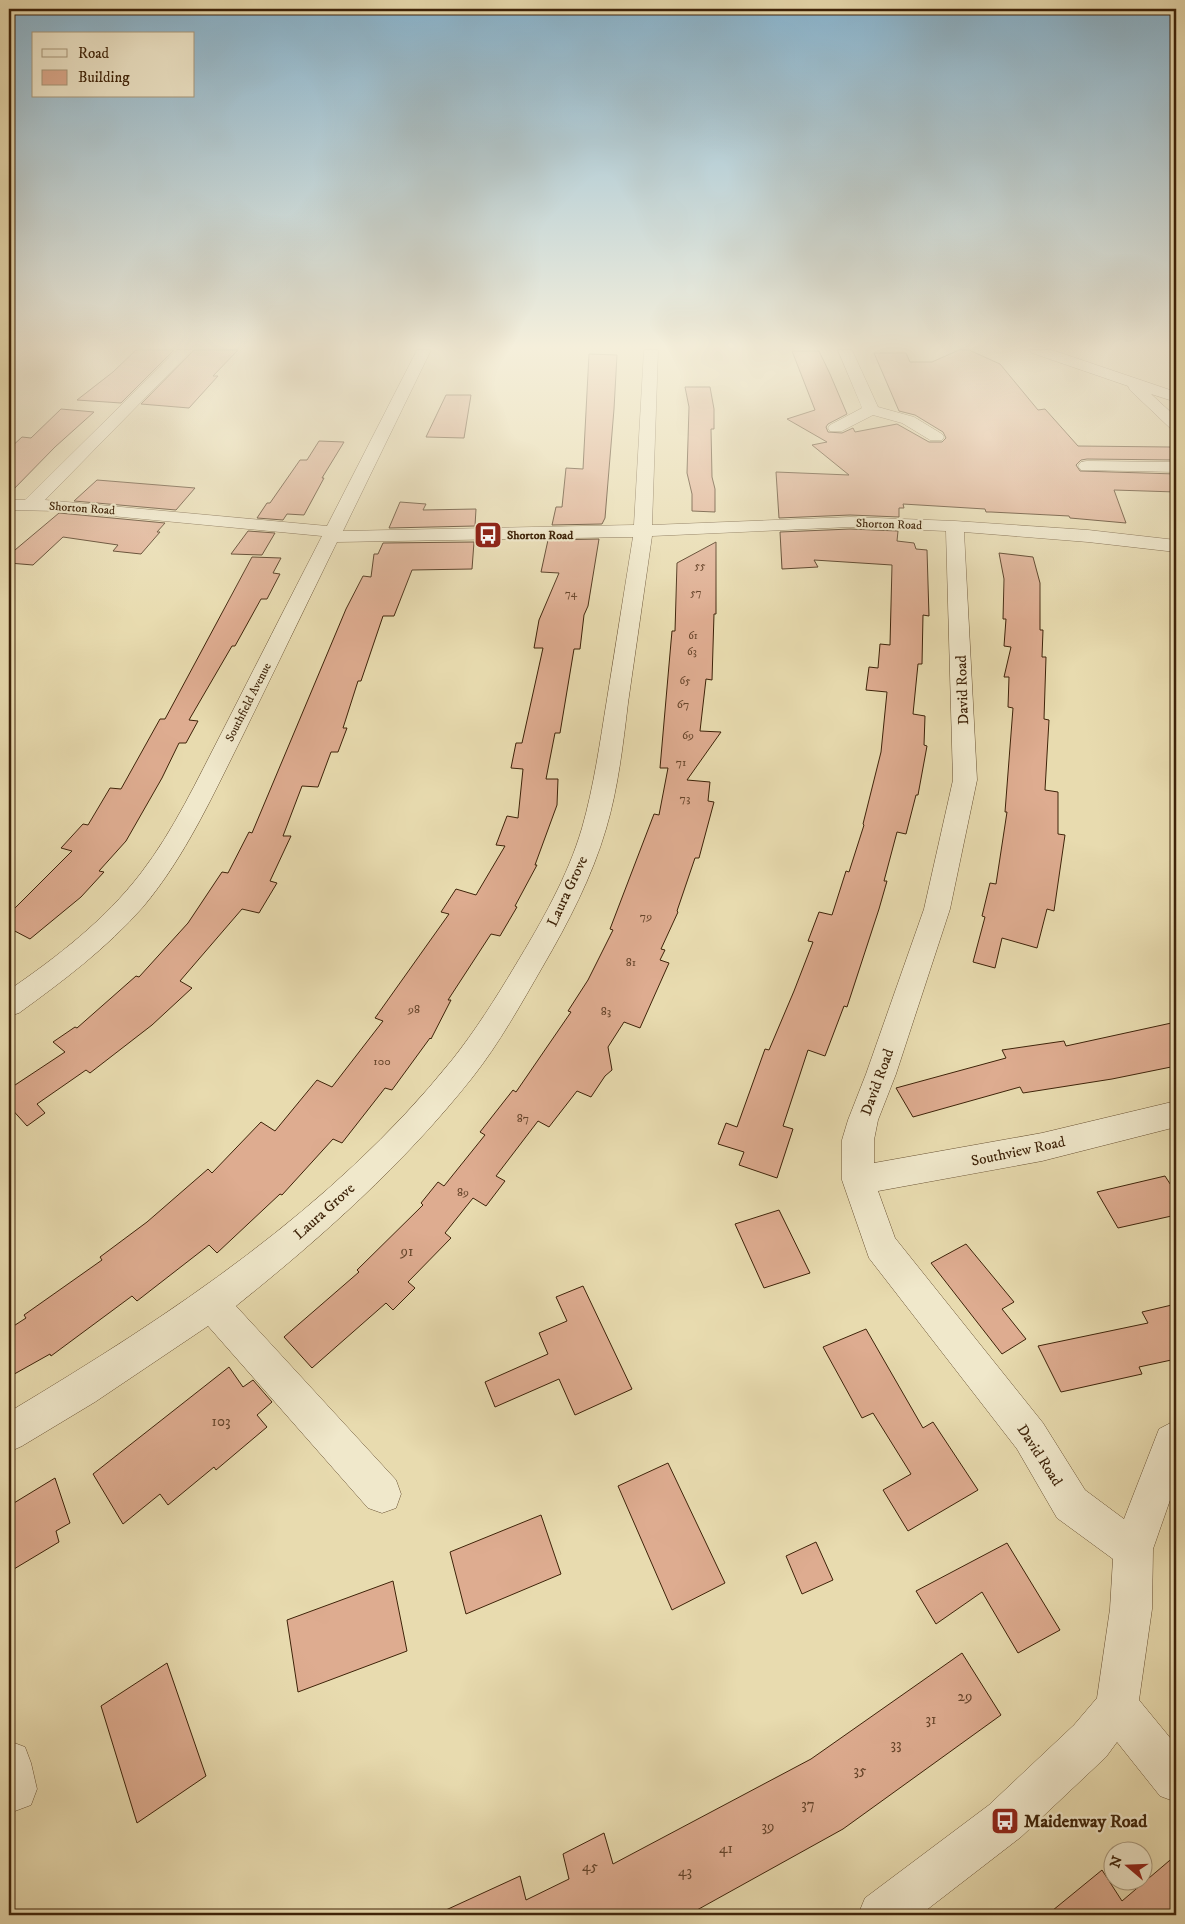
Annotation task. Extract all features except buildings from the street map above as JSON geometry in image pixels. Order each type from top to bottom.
[{"type":"street","points":[[17,508],[90,440]]},
{"type":"street","name":"Southfield Avenue","points":[[9,1005],[40,984],[93,940],[138,894],[166,858],[205,788],[379,440]]},
{"type":"street","name":"Laura Grove","points":[[9,1433],[82,1389],[211,1304],[294,1239],[362,1177],[411,1128],[468,1060],[506,1005],[545,939],[574,881],[594,829],[610,754],[643,531],[647,440]]},
{"type":"street","points":[[1087,466],[1176,467]]},
{"type":"street","name":"Shorton Road","points":[[17,508],[68,507],[332,534],[643,531],[850,522],[955,526],[1088,536],[1176,546]]},
{"type":"street","name":"David Road","points":[[955,526],[965,780],[937,909],[881,1074],[863,1120],[858,1140],[858,1180],[881,1247],[1030,1436],[1071,1504],[1133,1549]]},
{"type":"street","name":"Southview Road","points":[[858,1180],[1042,1147],[1176,1114]]},
{"type":"street","points":[[211,1304],[382,1494]]},
{"type":"street","points":[[882,1915],[1005,1821],[1090,1741],[1117,1707],[1131,1609],[1133,1549],[1172,1442],[1176,1439]]},
{"type":"street","points":[[1117,1707],[1176,1780]]},
{"type":"place","name":"Shorton Road","points":[[488,535]]},
{"type":"place","name":"Maidenway Road","points":[[1005,1821]]}]
